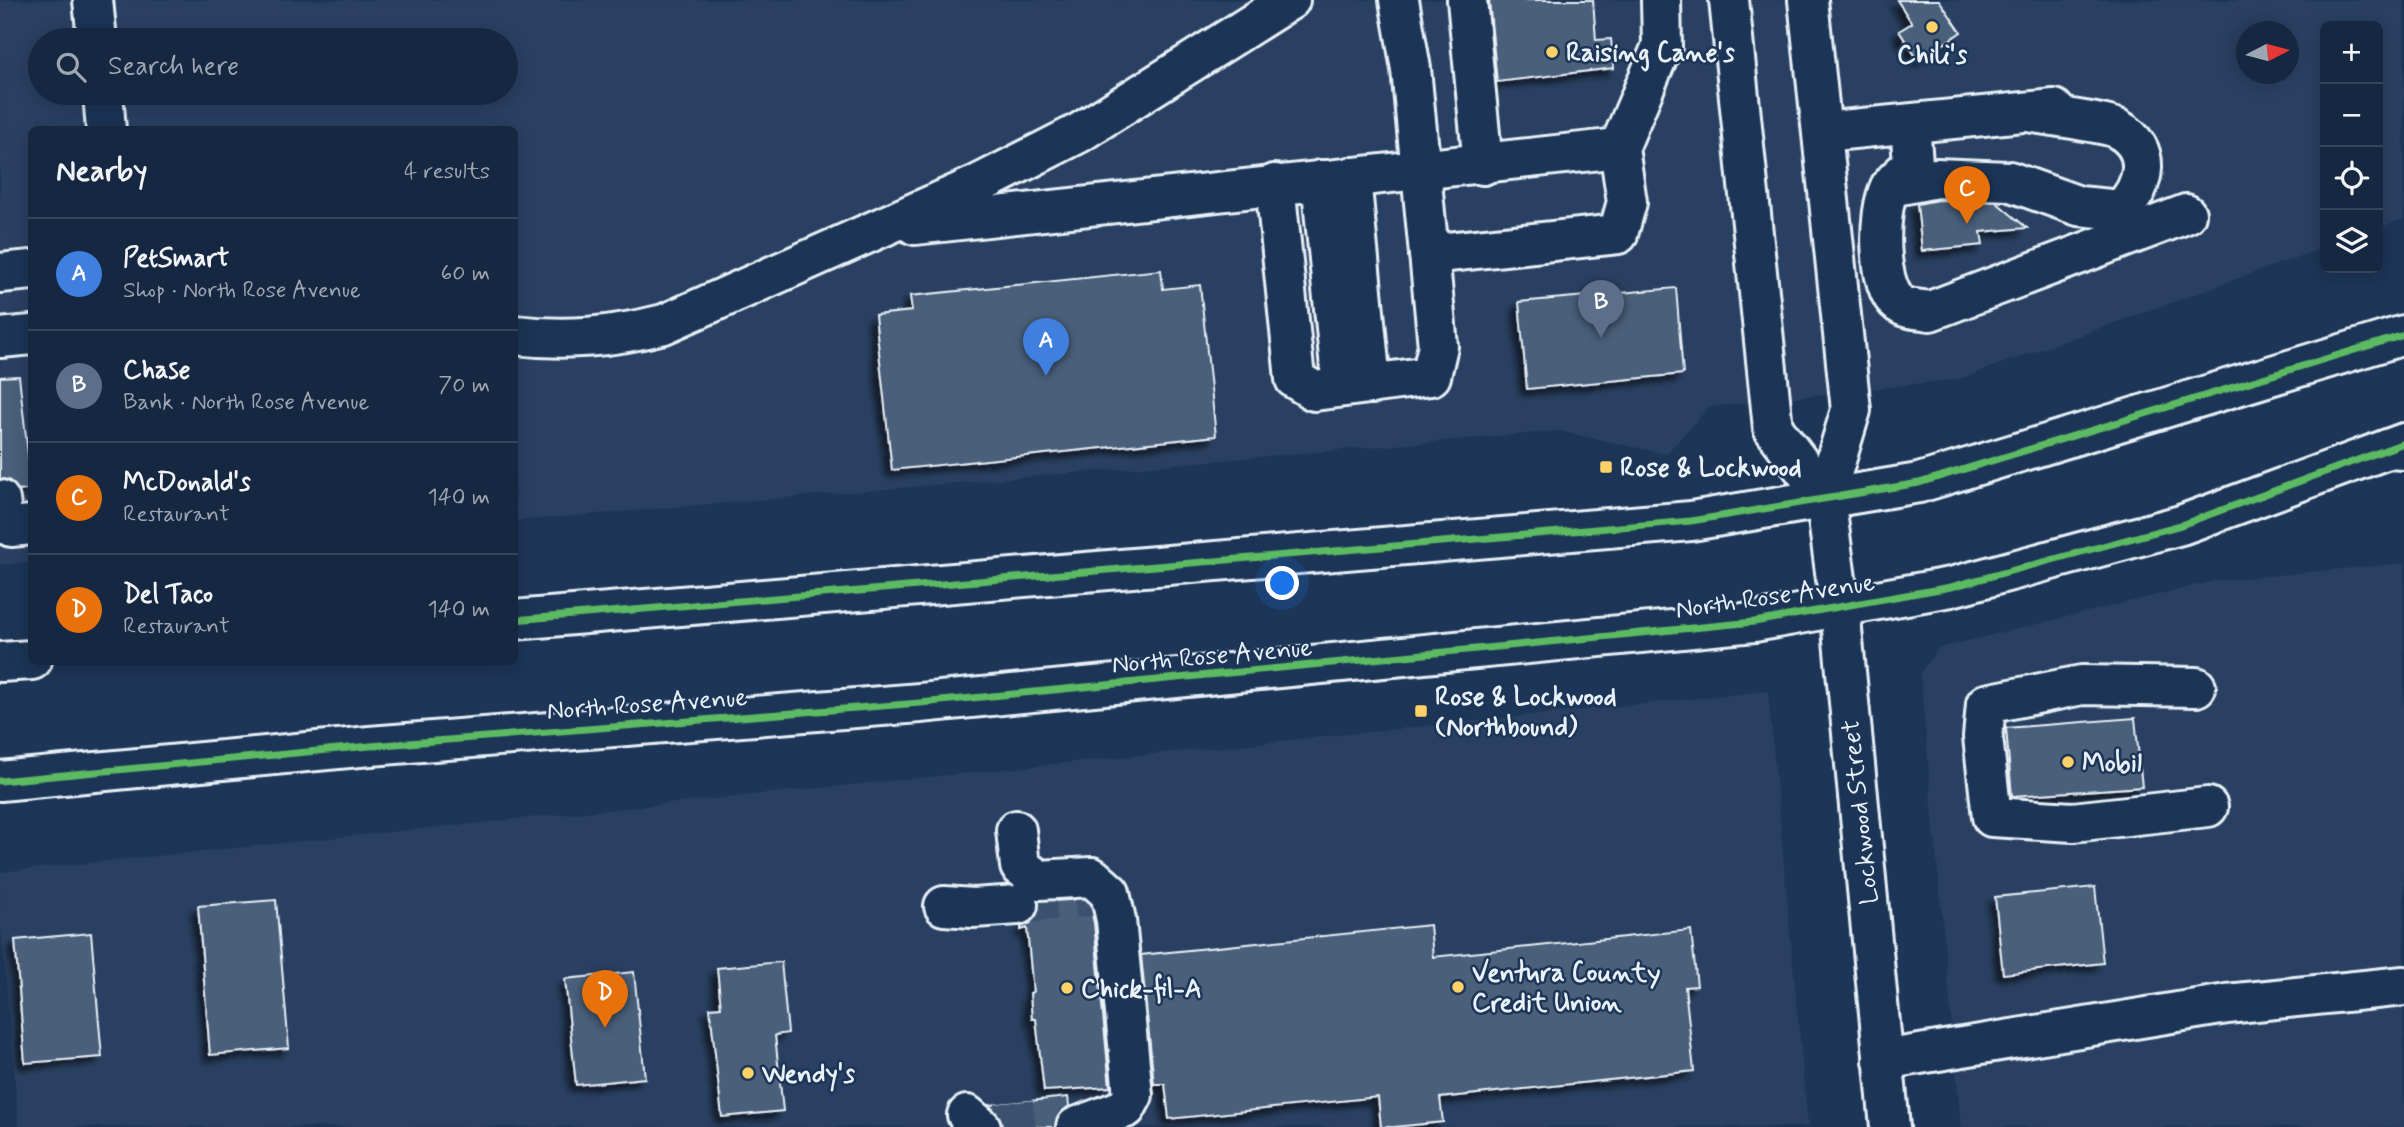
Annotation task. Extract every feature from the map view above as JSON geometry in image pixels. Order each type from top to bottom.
[{"type":"main road","points":[[93,0],[96,28]]},
{"type":"main road","points":[[518,335],[558,340],[618,336],[664,324],[979,184],[1079,133],[1290,0]]},
{"type":"main road","points":[[1275,184],[1295,379],[1314,391],[1431,376],[1438,346],[1410,69],[1399,0]]},
{"type":"main road","points":[[1467,0],[1483,164]]},
{"type":"main road","points":[[1429,254],[1618,234],[1627,202],[1619,148],[1662,46],[1661,0]]},
{"type":"main road","points":[[1729,0],[1773,428],[1825,498]]},
{"type":"main road","points":[[1808,0],[1851,410],[1825,498]]},
{"type":"main road","points":[[104,105],[106,126]]},
{"type":"main road","points":[[1823,132],[2081,106]]},
{"type":"main road","points":[[1890,187],[1936,178],[2009,181],[2079,206],[2121,210],[2134,197],[2141,182],[2143,163],[2135,143],[2117,128],[2028,112]]},
{"type":"main road","points":[[1910,124],[1913,164],[1890,187],[1881,214],[1884,273],[1892,295],[1902,306],[1930,311],[2186,214]]},
{"type":"main road","points":[[874,230],[1619,148]]},
{"type":"main road","points":[[1336,178],[1356,386]]},
{"type":"main road","points":[[0,274],[28,270]]},
{"type":"main road","points":[[0,338],[28,335]]},
{"type":"main road","points":[[518,621],[1691,520],[1919,483],[2404,335]]},
{"type":"main road","name":"North Rose Avenue","points":[[0,781],[370,746],[920,704],[1724,626],[1840,609],[1951,587],[2181,526],[2399,448]]},
{"type":"main road","name":"Lockwood Street","points":[[1825,498],[1840,609],[1890,1127]]},
{"type":"main road","points":[[0,500],[3,522],[11,527],[28,525]]},
{"type":"main road","points":[[0,662],[28,660]]},
{"type":"main road","points":[[2196,687],[2082,685],[1986,704],[1983,737],[1992,817],[2073,821],[2208,807]]},
{"type":"main road","points":[[1016,830],[1020,866],[1039,880],[1091,877],[1116,920],[1133,1095],[1126,1108],[1076,1127]]},
{"type":"main road","points":[[944,906],[974,908],[1018,905]]},
{"type":"main road","points":[[1883,1060],[2227,1004],[2404,986]]},
{"type":"shaded area","points":[[0,0],[2404,0],[2404,219],[2383,226],[2383,21],[2320,21],[2320,249],[1959,379],[1709,407],[1666,454],[1559,431],[518,521],[518,126],[28,126],[28,562],[0,565]]},
{"type":"shaded area","points":[[2404,563],[2404,1127],[1961,1127],[1920,673],[1939,648],[2214,581]]},
{"type":"shaded area","points":[[1768,691],[1808,1127],[19,1127],[0,916],[0,872]]},
{"type":"building","name":"Raising Cane's","points":[[1489,0],[1593,0],[1596,40],[1611,39],[1614,68],[1497,82]]},
{"type":"building","name":"Chili's","points":[[1897,0],[1939,0],[1961,32],[1919,61],[1899,31],[1912,23]]},
{"type":"building","points":[[1938,200],[1996,202],[2027,228],[1981,232],[1983,245],[1922,251],[1917,204]]},
{"type":"building","points":[[1161,270],[1163,289],[1200,285],[1216,436],[892,470],[875,315],[912,311],[910,296]]},
{"type":"building","points":[[1676,288],[1683,374],[1527,389],[1519,302]]},
{"type":"building","points":[[19,376],[28,454],[28,490],[19,491],[9,480],[0,479],[0,377]]},
{"type":"building","points":[[2135,718],[2142,787],[2012,796],[2006,728]]},
{"type":"building","points":[[2095,887],[2103,963],[2003,974],[1995,897]]},
{"type":"building","name":"Chick-fil-A","points":[[1084,899],[1090,905],[1094,923],[1110,1087],[1044,1091],[1036,1019],[1032,1019],[1030,993],[1033,992],[1027,928],[1021,930],[1021,927],[1031,923],[1037,915],[1039,902]]},
{"type":"building","points":[[276,900],[289,1048],[210,1055],[198,906]]},
{"type":"building","points":[[1430,925],[1433,957],[1691,930],[1697,986],[1685,987],[1694,1071],[1440,1098],[1443,1122],[1394,1127],[1381,1127],[1378,1097],[1169,1119],[1165,1084],[1154,1084],[1141,955]]},
{"type":"building","points":[[91,933],[102,1057],[25,1063],[15,940]]},
{"type":"building","name":"Wendy's","points":[[781,962],[788,1033],[775,1035],[783,1111],[722,1117],[710,1008],[721,1007],[717,968]]},
{"type":"building","points":[[634,972],[645,1078],[576,1085],[565,979]]},
{"type":"building","points":[[1068,1097],[1069,1106],[1059,1114],[1055,1127],[1002,1127],[1001,1119],[989,1105]]},
{"type":"tunnel","points":[[1018,905],[1091,897]]},
{"type":"tunnel","points":[[997,1123],[1035,1119],[1054,1127]]},
{"type":"cycle path","points":[[518,620],[1691,521],[1919,483],[2404,335]]},
{"type":"cycle path","points":[[0,781],[370,746],[920,703],[1754,622],[1951,587],[2181,525],[2404,443]]},
{"type":"place","name":"Chili's","points":[[1932,27]]},
{"type":"place","name":"Raising Cane's","points":[[1552,52]]},
{"type":"place","name":"McDonald's","points":[[1967,224]]},
{"type":"place","name":"Chase","points":[[1601,338]]},
{"type":"place","name":"PetSmart","points":[[1046,376]]},
{"type":"place","name":"Rose & Lockwood","points":[[1606,467]]},
{"type":"place","name":"Rose & Lockwood (Northbound)","points":[[1421,711]]},
{"type":"place","name":"Mobil","points":[[2068,762]]},
{"type":"place","name":"Ventura County Credit Union","points":[[1458,987]]},
{"type":"place","name":"Chick-fil-A","points":[[1067,988]]},
{"type":"place","name":"Del Taco","points":[[605,1028]]},
{"type":"place","name":"Wendy's","points":[[748,1073]]}]
